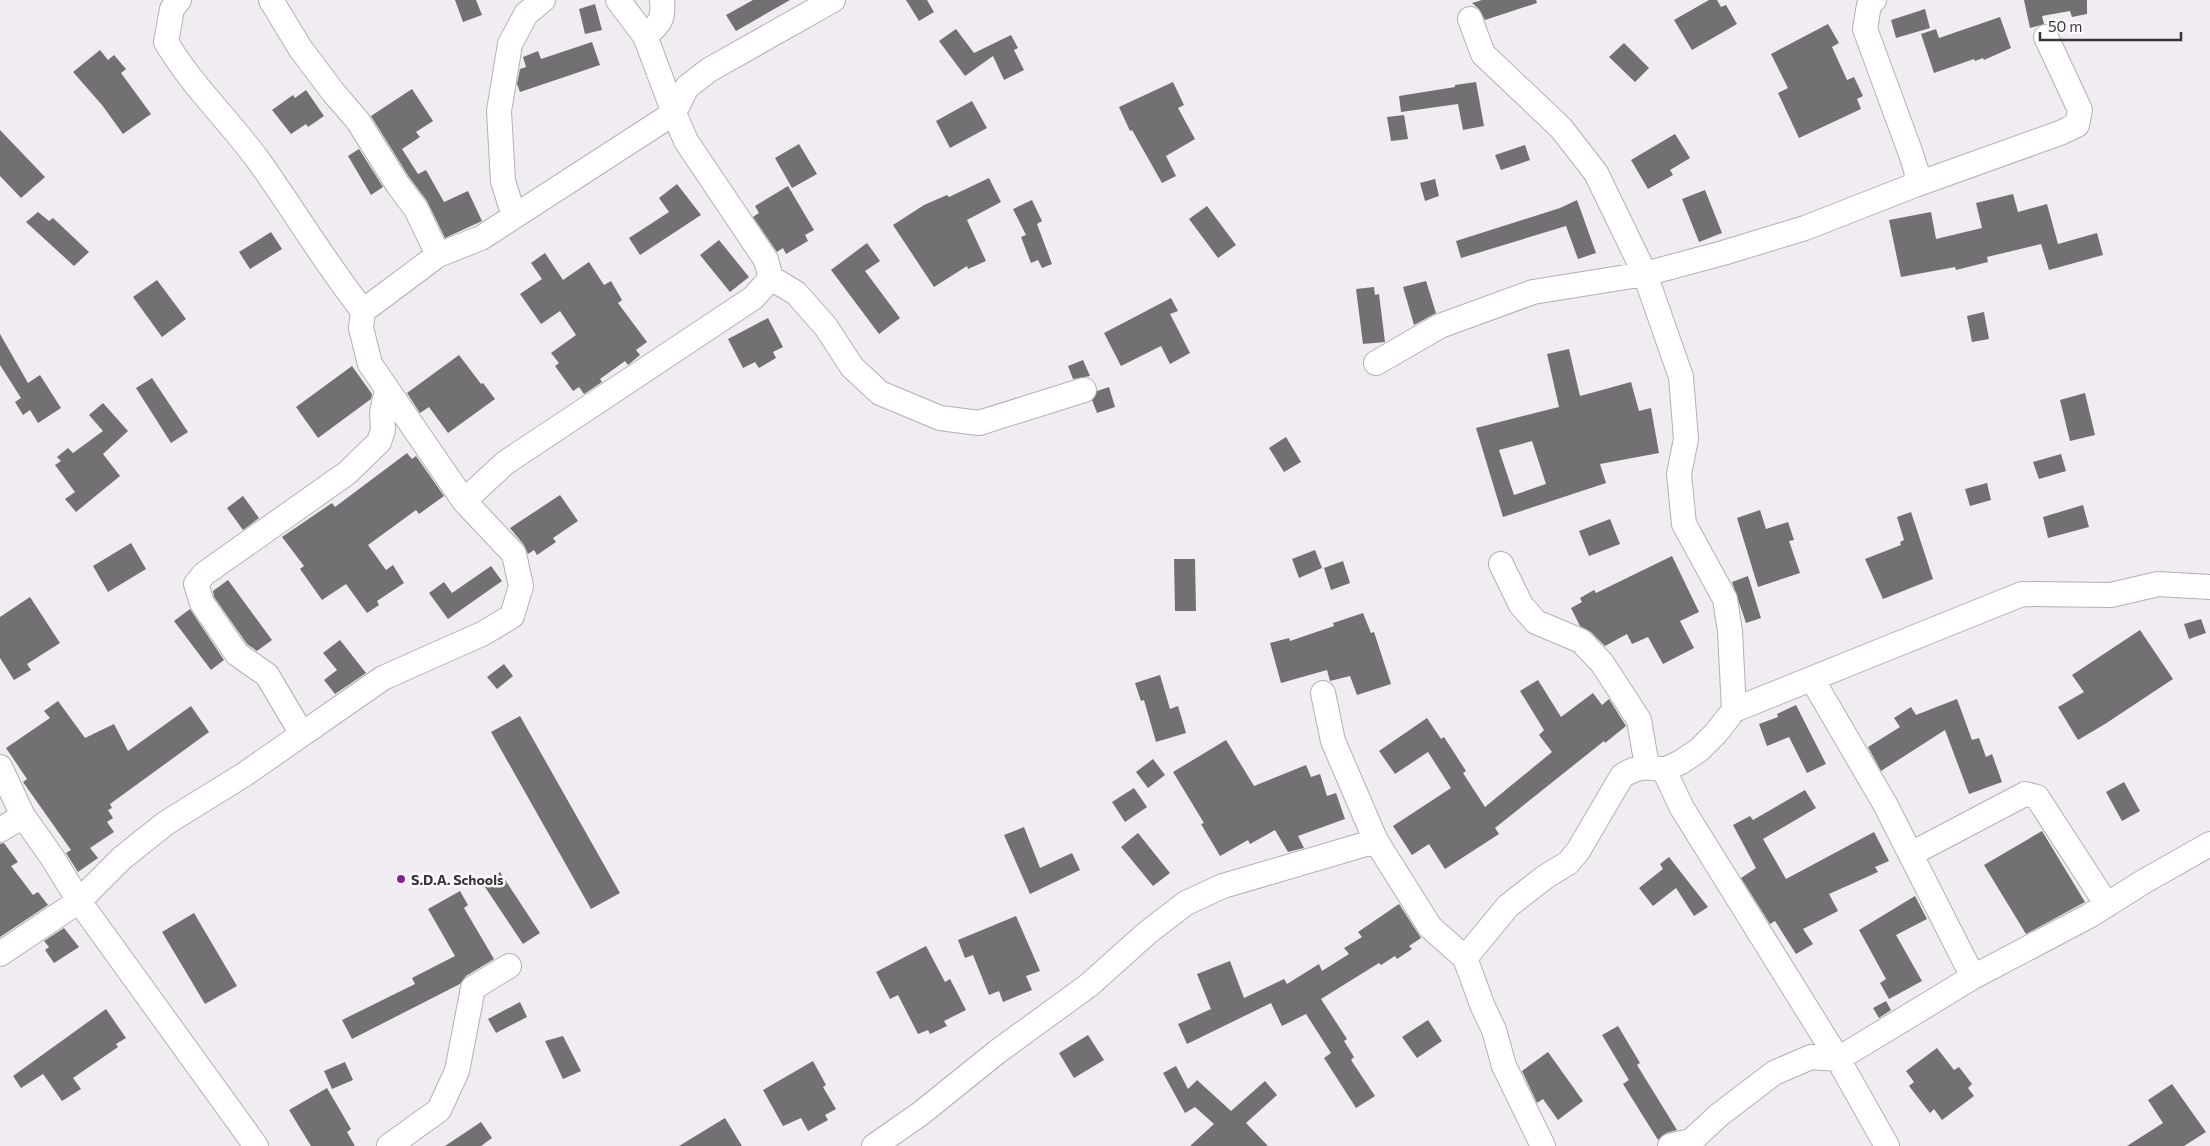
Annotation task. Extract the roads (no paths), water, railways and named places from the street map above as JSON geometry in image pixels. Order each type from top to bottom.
[{"type":"street","points":[[0,954],[79,901],[122,858],[166,823],[245,774],[384,678],[484,633],[512,616],[521,586],[514,554],[464,501],[370,364],[361,328],[363,311],[343,286],[257,159],[181,68],[166,42],[172,9],[179,0]]},
{"type":"street","points":[[271,0],[300,48],[333,92],[358,121],[398,185],[416,209],[438,255]]},
{"type":"street","points":[[514,216],[503,181],[499,111],[510,44],[526,14],[543,0]]},
{"type":"street","points":[[618,0],[645,36],[686,141],[766,260],[771,278],[796,293],[826,327],[852,368],[880,393],[940,418],[979,423],[1084,390]]},
{"type":"street","points":[[645,36],[659,24],[663,10],[662,0]]},
{"type":"street","points":[[363,311],[438,255],[481,238],[674,113],[686,87],[709,70],[833,0]]},
{"type":"street","points":[[1874,0],[1869,5],[1865,29],[1911,154],[1917,173],[1915,185]]},
{"type":"street","points":[[1470,19],[1482,54],[1562,128],[1596,174],[1645,274],[1681,377],[1686,439],[1678,474],[1684,524],[1725,599],[1730,631],[1734,710]]},
{"type":"street","points":[[1376,363],[1440,326],[1533,292],[1645,274],[1723,253],[1805,228],[1915,185],[2060,133],[2077,124],[2080,110],[2046,37]]},
{"type":"street","points":[[464,501],[505,463],[753,298],[771,278]]},
{"type":"street","points":[[302,734],[267,675],[236,654],[202,603],[196,584],[204,574],[347,473],[379,442],[385,398],[389,392]]},
{"type":"street","points":[[1501,564],[1521,606],[1536,622],[1581,641],[1602,663],[1639,720],[1655,768],[1682,808],[1838,1059],[1887,1146]]},
{"type":"street","points":[[1465,958],[1508,906],[1573,857],[1622,776],[1634,768],[1655,768],[1681,762],[1699,750],[1716,734],[1734,710],[2022,594],[2112,595],[2158,584],[2210,587]]},
{"type":"street","points":[[1812,679],[1886,804],[1973,977]]},
{"type":"street","points":[[1324,693],[1333,741],[1376,841],[1430,926],[1465,958],[1483,1007],[1494,1030],[1504,1066],[1543,1146]]},
{"type":"street","points":[[0,767],[24,816],[79,901],[256,1146]]},
{"type":"street","points":[[1911,854],[2025,794],[2037,798],[2107,905]]},
{"type":"street","points":[[0,830],[24,816]]},
{"type":"street","points":[[874,1146],[920,1114],[997,1052],[1089,985],[1146,933],[1186,903],[1223,886],[1376,841]]},
{"type":"street","points":[[1670,1146],[1690,1140],[1774,1073],[1811,1057],[1838,1059],[1973,977],[2107,905],[2210,844]]},
{"type":"street","points":[[389,1146],[439,1110],[457,1071],[473,988],[509,966]]},
{"type":"place","name":"S.D.A. Schools","points":[[401,879]]}]
